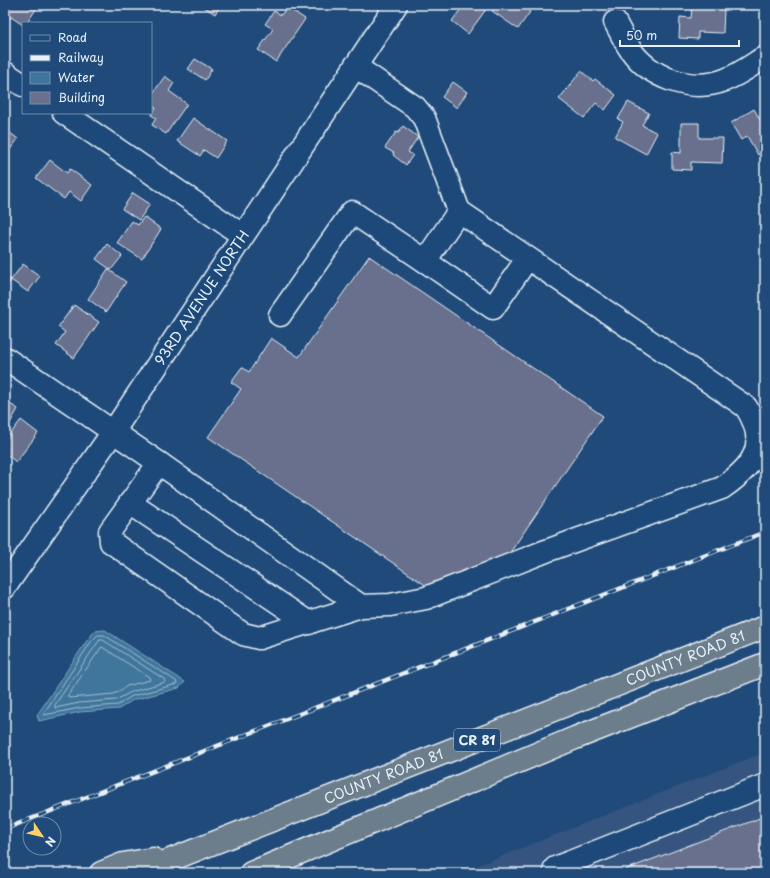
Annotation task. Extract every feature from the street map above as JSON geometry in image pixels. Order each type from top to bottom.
[{"type":"highway","name":"COUNTY ROAD 81","points":[[137,873],[765,627]]},
{"type":"highway","name":"CR 81","points":[[251,873],[575,738],[765,664]]},
{"type":"highway","points":[[101,873],[123,864],[190,852]]},
{"type":"street","name":"93RD AVENUE NORTH","points":[[5,587],[113,432],[242,235],[396,5]]},
{"type":"street","points":[[615,22],[630,48],[639,59],[656,73],[677,82],[700,84],[724,80],[745,70],[765,56]]},
{"type":"street","points":[[159,463],[110,531],[111,542],[243,634],[259,638],[361,606],[390,605],[426,598],[546,551],[722,488],[738,477],[751,463],[758,450],[759,435],[755,420],[746,407],[460,212],[424,118],[415,107],[355,66]]},
{"type":"street","points":[[5,73],[22,84]]},
{"type":"street","points":[[65,114],[242,235]]},
{"type":"street","points":[[280,315],[352,212],[492,308],[527,259]]},
{"type":"street","points":[[425,261],[460,212]]},
{"type":"street","points":[[5,358],[159,463],[361,606]]},
{"type":"street","points":[[130,503],[309,623]]},
{"type":"street","points":[[557,873],[555,868],[765,785]]},
{"type":"shaded area","points":[[765,752],[765,873],[459,873]]},
{"type":"water","points":[[105,630],[185,682],[179,688],[133,700],[119,709],[80,712],[39,721],[37,715],[88,639],[95,631]]},
{"type":"building","points":[[5,5],[29,5],[36,9],[28,22],[22,22],[22,24],[11,17],[6,24]]},
{"type":"building","points":[[201,5],[221,5],[215,14]]},
{"type":"building","points":[[464,5],[483,5],[487,8],[468,34],[452,21]]},
{"type":"building","points":[[496,5],[520,5],[530,12],[518,29],[492,11]]},
{"type":"building","points":[[287,7],[305,19],[276,62],[258,50],[273,29],[265,24],[274,11],[281,15]]},
{"type":"building","points":[[692,7],[724,9],[723,33],[698,32],[698,39],[679,38],[680,17],[691,18]]},
{"type":"building","points":[[195,59],[212,69],[205,80],[188,69]]},
{"type":"building","points":[[581,71],[593,81],[595,79],[616,95],[605,110],[596,103],[584,118],[559,99]]},
{"type":"building","points":[[165,76],[174,83],[169,91],[187,104],[166,134],[152,125],[156,118],[151,115],[156,108],[152,106],[152,95]]},
{"type":"building","points":[[453,82],[467,92],[457,108],[442,97]]},
{"type":"building","points":[[628,102],[649,113],[642,125],[657,133],[646,154],[615,137],[623,122],[618,119]]},
{"type":"building","points":[[754,109],[762,123],[765,122],[765,150],[758,155],[747,136],[741,140],[731,123]]},
{"type":"building","points":[[193,118],[227,141],[216,158],[204,150],[200,156],[177,141]]},
{"type":"building","points":[[681,123],[699,123],[699,138],[723,138],[722,163],[691,162],[691,170],[672,169],[672,152],[681,153]]},
{"type":"building","points":[[403,126],[418,137],[408,152],[413,155],[406,165],[393,155],[394,153],[385,148],[396,132],[398,133]]},
{"type":"building","points":[[5,129],[18,139],[5,156]]},
{"type":"building","points":[[50,160],[67,173],[70,169],[92,185],[81,201],[69,192],[64,199],[36,178]]},
{"type":"building","points":[[133,193],[150,204],[139,220],[122,209]]},
{"type":"building","points":[[144,217],[161,229],[142,259],[117,243],[132,221],[138,225]]},
{"type":"building","points":[[107,244],[122,256],[111,270],[96,259]]},
{"type":"building","points":[[369,256],[603,416],[507,557],[434,591],[208,437],[241,389],[231,382],[242,367],[249,372],[271,338],[299,357]]},
{"type":"building","points":[[23,264],[40,276],[28,292],[11,280]]},
{"type":"building","points":[[108,269],[126,282],[106,312],[88,299]]},
{"type":"building","points":[[5,276],[11,280],[5,289]]},
{"type":"building","points":[[74,305],[99,322],[74,358],[56,345],[65,332],[58,327]]},
{"type":"building","points":[[5,401],[18,409],[10,423],[5,420]]},
{"type":"building","points":[[21,420],[38,433],[16,462],[5,453],[5,441]]},
{"type":"building","points":[[765,816],[765,873],[617,873]]},
{"type":"railway","points":[[5,829],[765,532]]}]
